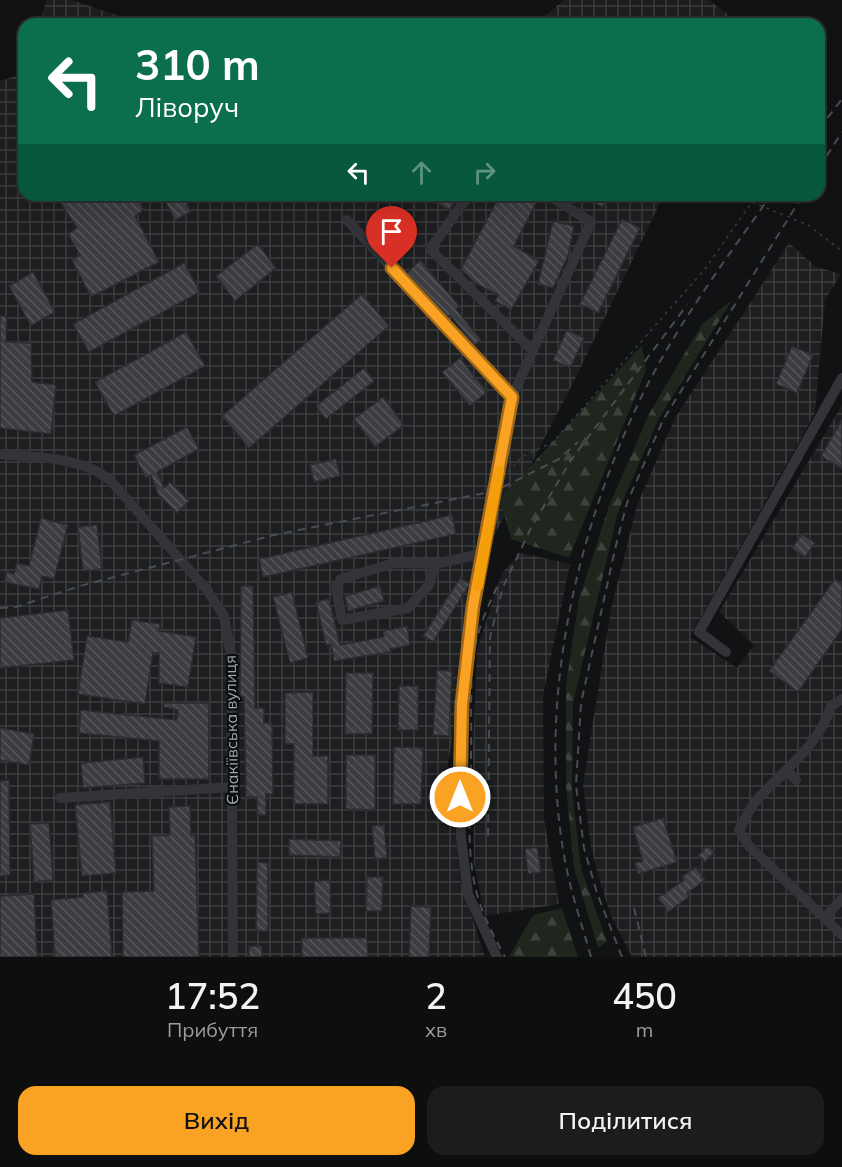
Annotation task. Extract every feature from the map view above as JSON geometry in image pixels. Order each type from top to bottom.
[{"type":"street","points":[[465,201],[430,249],[533,351]]},
{"type":"street","points":[[497,957],[468,894],[460,837],[462,704],[473,606],[485,553],[512,397],[591,222],[558,201]]},
{"type":"street","points":[[347,220],[512,397]]},
{"type":"street","points":[[726,652],[699,632],[842,378]]},
{"type":"street","name":"Єнакіївська вулиця","points":[[0,454],[79,464],[96,469],[110,480],[207,590],[224,616],[231,655],[233,957]]},
{"type":"street","points":[[435,564],[429,585],[408,608],[342,620],[336,588],[341,579],[394,563],[435,564],[485,553]]},
{"type":"street","points":[[842,699],[831,706],[825,725],[754,804],[740,830],[748,846],[842,935]]},
{"type":"street","points":[[786,770],[796,780]]},
{"type":"street","points":[[60,798],[232,787]]},
{"type":"street","points":[[824,918],[842,899]]},
{"type":"path","points":[[497,483],[522,457],[552,442],[705,269],[752,202],[808,225],[842,251]]},
{"type":"shaded area","points":[[47,0],[72,0],[125,18],[41,18]]},
{"type":"shaded area","points":[[564,0],[709,0],[730,16],[729,18],[543,18]]},
{"type":"shaded area","points":[[18,75],[18,201],[661,201],[574,381],[479,565],[448,765],[461,882],[485,957],[0,957],[0,81]]},
{"type":"shaded area","points":[[789,243],[816,267],[841,274],[825,300],[815,413],[690,637],[737,668],[754,645],[719,612],[842,405],[842,957],[632,957],[611,916],[600,882],[591,847],[583,785],[611,609],[637,505],[675,418]]},
{"type":"shaded area","points":[[521,553],[570,564],[543,696],[544,819],[559,904],[485,916],[474,864],[473,750],[477,649],[502,573]]},
{"type":"green space","points":[[732,300],[658,420],[618,512],[573,703],[572,790],[581,868],[607,942],[598,948],[574,868],[566,786],[566,685],[579,599],[609,506],[649,414],[702,324]]},
{"type":"green space","points":[[642,345],[646,370],[569,558],[511,539],[500,499]]},
{"type":"green space","points":[[562,908],[578,957],[509,957],[533,915]]},
{"type":"building","points":[[60,201],[139,201],[144,210],[135,216],[159,262],[91,297],[72,260],[80,255],[68,234],[77,228]]},
{"type":"building","points":[[165,201],[185,201],[191,212],[175,220]]},
{"type":"building","points":[[433,201],[456,201],[449,210]]},
{"type":"building","points":[[497,201],[537,201],[514,246],[539,261],[511,310],[495,301],[498,295],[475,283],[461,269]]},
{"type":"building","points":[[590,201],[606,201],[603,207]]},
{"type":"building","points":[[622,219],[640,228],[598,313],[580,304]]},
{"type":"building","points":[[553,221],[574,226],[568,256],[553,288],[538,284]]},
{"type":"building","points":[[258,244],[276,268],[235,301],[216,276]]},
{"type":"building","points":[[420,260],[460,307],[456,309],[481,340],[474,345],[450,315],[447,317],[407,273]]},
{"type":"building","points":[[184,263],[200,292],[89,352],[73,324]]},
{"type":"building","points":[[33,272],[55,312],[31,326],[9,286]]},
{"type":"building","points":[[362,294],[389,326],[249,448],[222,416]]},
{"type":"building","points":[[0,316],[7,316],[6,342],[31,343],[32,382],[56,385],[51,434],[0,428]]},
{"type":"building","points":[[567,330],[584,338],[570,368],[553,360]]},
{"type":"building","points":[[186,332],[205,366],[114,416],[95,382]]},
{"type":"building","points":[[792,346],[813,355],[797,393],[776,384]]},
{"type":"building","points":[[460,358],[487,392],[470,406],[442,372]]},
{"type":"building","points":[[364,368],[374,381],[326,419],[316,406]]},
{"type":"building","points":[[383,397],[404,425],[375,447],[354,419]]},
{"type":"building","points":[[842,420],[842,469],[821,456]]},
{"type":"building","points":[[187,427],[199,449],[157,472],[164,488],[170,482],[189,501],[177,513],[158,494],[151,475],[146,478],[134,455]]},
{"type":"building","points":[[336,459],[340,476],[314,482],[310,465]]},
{"type":"building","points":[[452,515],[456,534],[263,577],[259,559]]},
{"type":"building","points":[[41,518],[68,525],[54,579],[42,576],[39,589],[4,582],[7,572],[14,574],[17,563],[29,566]]},
{"type":"building","points":[[97,525],[102,569],[83,571],[78,527]]},
{"type":"building","points":[[802,534],[815,543],[805,557],[792,548]]},
{"type":"building","points":[[460,578],[470,584],[433,642],[423,636]]},
{"type":"building","points":[[835,579],[842,584],[842,629],[798,692],[769,671]]},
{"type":"building","points":[[241,586],[253,586],[255,708],[264,708],[264,723],[272,723],[273,794],[266,794],[266,815],[257,815],[257,797],[246,797],[244,697],[240,697]]},
{"type":"building","points":[[380,586],[384,601],[348,611],[345,596]]},
{"type":"building","points":[[292,592],[308,658],[290,663],[273,597]]},
{"type":"building","points":[[329,599],[340,645],[384,637],[383,631],[407,626],[410,645],[390,649],[391,652],[334,661],[331,644],[326,645],[316,602]]},
{"type":"building","points":[[68,610],[74,660],[0,668],[0,618]]},
{"type":"building","points":[[132,620],[160,624],[159,631],[196,637],[188,687],[159,683],[159,653],[153,653],[145,704],[78,694],[87,636],[128,642]]},
{"type":"building","points":[[437,670],[452,671],[449,736],[433,735]]},
{"type":"building","points":[[346,673],[373,673],[372,734],[345,734]]},
{"type":"building","points":[[399,686],[418,686],[418,730],[398,730]]},
{"type":"building","points":[[313,692],[313,756],[328,756],[328,804],[294,804],[294,744],[285,744],[285,693]]},
{"type":"building","points":[[164,703],[209,703],[209,779],[159,779],[159,741],[79,733],[81,710],[177,720],[178,710],[164,707]]},
{"type":"building","points":[[0,728],[34,734],[29,765],[0,760]]},
{"type":"building","points":[[394,747],[423,748],[421,804],[393,804]]},
{"type":"building","points":[[346,755],[375,755],[375,810],[346,809]]},
{"type":"building","points":[[143,757],[145,783],[83,788],[81,763]]},
{"type":"building","points":[[9,780],[10,875],[0,876],[0,781]]},
{"type":"building","points":[[110,802],[116,873],[82,876],[75,805]]},
{"type":"building","points":[[190,806],[191,836],[195,835],[199,957],[123,957],[122,892],[154,891],[152,836],[170,835],[169,807]]},
{"type":"building","points":[[663,818],[677,862],[638,874],[635,863],[643,861],[633,827]]},
{"type":"building","points":[[49,823],[53,880],[34,882],[30,824]]},
{"type":"building","points":[[384,825],[387,858],[375,859],[372,826]]},
{"type":"building","points":[[289,839],[341,841],[340,857],[289,855]]},
{"type":"building","points":[[707,846],[714,852],[705,862],[698,856]]},
{"type":"building","points":[[537,847],[541,872],[528,874],[525,849]]},
{"type":"building","points":[[257,862],[268,863],[268,931],[256,931]]},
{"type":"building","points":[[696,867],[705,880],[687,893],[689,897],[668,912],[658,898],[684,880],[682,877]]},
{"type":"building","points":[[367,877],[383,877],[382,911],[366,911]]},
{"type":"building","points":[[330,880],[331,913],[316,914],[314,881]]},
{"type":"building","points":[[107,891],[112,957],[55,957],[51,900],[83,897],[82,893]]},
{"type":"building","points":[[34,894],[37,957],[0,957],[0,896]]},
{"type":"building","points":[[411,906],[431,907],[429,957],[409,957]]},
{"type":"building","points":[[302,938],[367,938],[368,957],[302,957]]},
{"type":"building","points":[[249,946],[262,946],[262,957],[249,957]]},
{"type":"railway","points":[[825,121],[842,99]]},
{"type":"railway","points":[[825,159],[842,132]]},
{"type":"railway","points":[[591,957],[565,861],[557,803],[555,745],[566,628],[579,570],[614,459],[651,378],[682,324],[767,201]]},
{"type":"railway","points":[[622,957],[597,893],[584,848],[576,785],[581,703],[616,545],[627,503],[663,420],[799,201]]},
{"type":"railway","points":[[488,836],[490,637],[503,587],[531,528],[571,460],[687,305]]},
{"type":"railway","points":[[0,608],[16,607],[80,586],[274,535],[495,491],[559,459],[578,442]]},
{"type":"railway","points":[[497,587],[481,624],[473,660],[470,833],[476,891],[486,921],[505,957]]},
{"type":"railway","points":[[634,908],[646,957]]},
{"type":"slow traffic","points":[[478,586],[499,471]]},
{"type":"route","points":[[392,268],[512,397],[488,539],[473,606],[462,704],[460,797]]}]
